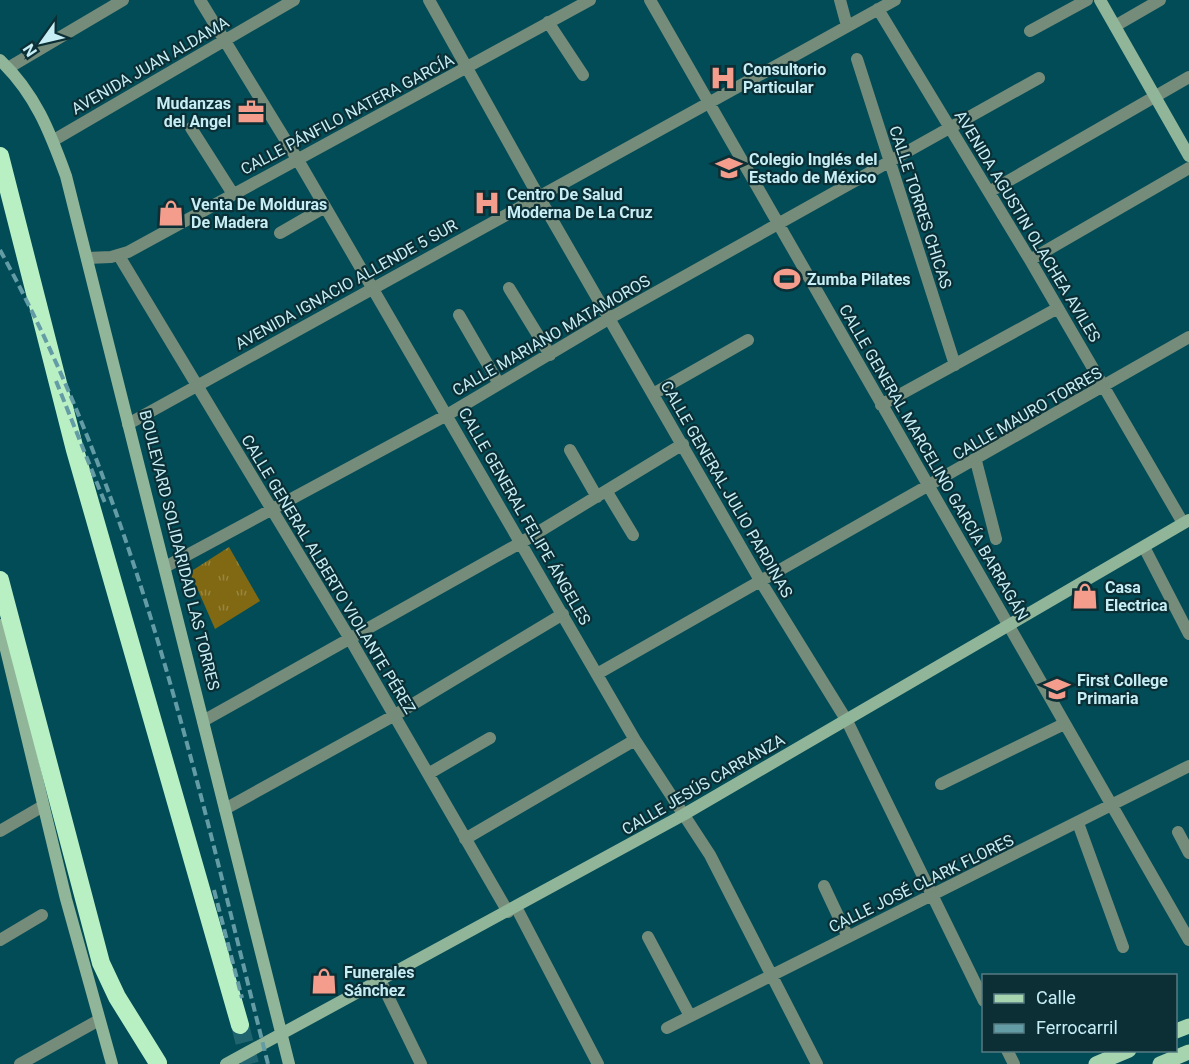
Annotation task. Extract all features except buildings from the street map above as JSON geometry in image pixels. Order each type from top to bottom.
[{"type":"highway","points":[[0,156],[75,450],[240,1025]]},
{"type":"highway","points":[[0,580],[95,944],[117,997],[159,1063]]},
{"type":"main road","points":[[1100,0],[1189,156]]},
{"type":"main road","name":"BOULEVARD SOLIDARIDAD LAS TORRES","points":[[4,64],[40,110],[54,140],[87,258],[289,1064]]},
{"type":"main road","name":"CALLE JESÚS CARRANZA","points":[[226,1064],[683,815],[1186,522]]},
{"type":"main road","points":[[0,625],[3,653],[112,1064]]},
{"type":"main road","points":[[1096,1064],[1124,1052]]},
{"type":"main road","points":[[1165,1063],[1189,1052]]},
{"type":"street","points":[[4,64],[123,0]]},
{"type":"street","name":"CALLE GENERAL FELIPE ÁNGELES","points":[[200,0],[522,542],[634,740],[710,855],[817,1064]]},
{"type":"street","name":"AVENIDA JUAN ALDAMA","points":[[54,140],[294,0]]},
{"type":"street","name":"CALLE GENERAL JULIO PARDINAS","points":[[429,0],[539,197],[761,582],[847,721],[982,997]]},
{"type":"street","name":"CALLE PÁNFILO NATERA GARCÍA","points":[[119,256],[590,0]]},
{"type":"street","name":"CALLE GENERAL MARCELINO GARCÍA BARRAGÁN","points":[[650,0],[1189,940]]},
{"type":"street","points":[[840,0],[847,26]]},
{"type":"street","name":"AVENIDA IGNACIO ALLENDE 5 SUR","points":[[128,424],[895,0]]},
{"type":"street","points":[[1030,31],[1087,0]]},
{"type":"street","points":[[1115,26],[1160,0]]},
{"type":"street","name":"AVENIDA AGUSTIN OLACHEA AVILES","points":[[879,9],[1186,522]]},
{"type":"street","points":[[548,22],[583,75]]},
{"type":"street","name":"CALLE TORRES CHICAS","points":[[857,59],[955,365]]},
{"type":"street","points":[[989,192],[1189,77]]},
{"type":"street","name":"CALLE MARIANO MATAMOROS","points":[[165,567],[447,415],[610,318],[890,164],[1039,78]]},
{"type":"street","points":[[191,128],[233,194]]},
{"type":"street","points":[[1030,260],[1189,168]]},
{"type":"street","points":[[280,233],[325,207]]},
{"type":"street","points":[[87,258],[119,256]]},
{"type":"street","name":"CALLE GENERAL ALBERTO VIOLANTE PÉREZ","points":[[119,256],[350,639],[465,839],[512,910],[598,1064]]},
{"type":"street","points":[[509,288],[550,354]]},
{"type":"street","points":[[881,405],[1058,308]]},
{"type":"street","points":[[459,315],[499,384]]},
{"type":"street","name":"CALLE MAURO TORRES","points":[[597,674],[929,488],[1189,337]]},
{"type":"street","points":[[653,394],[748,340]]},
{"type":"street","points":[[203,721],[522,542],[683,444]]},
{"type":"street","points":[[570,450],[633,535]]},
{"type":"street","points":[[975,461],[996,539]]},
{"type":"street","points":[[1144,547],[1189,634]]},
{"type":"street","points":[[225,809],[395,716],[563,614]]},
{"type":"street","points":[[941,784],[1064,723]]},
{"type":"street","points":[[428,774],[490,738]]},
{"type":"street","points":[[465,839],[634,740]]},
{"type":"street","name":"CALLE JOSÉ CLARK FLORES","points":[[667,1028],[933,897],[1189,766]]},
{"type":"street","points":[[0,831],[43,806]]},
{"type":"street","points":[[1078,823],[1123,946]]},
{"type":"street","points":[[1178,832],[1189,853]]},
{"type":"street","points":[[824,886],[848,937]]},
{"type":"street","points":[[0,939],[42,915]]},
{"type":"street","points":[[648,937],[690,1016]]},
{"type":"street","points":[[380,980],[421,1064]]},
{"type":"street","points":[[20,1064],[99,1020]]},
{"type":"green space","points":[[229,547],[260,601],[215,629],[190,572]]},
{"type":"tunnel","points":[[240,1025],[250,1064]]},
{"type":"railway","points":[[0,250],[49,346],[91,445],[127,546],[160,648],[189,751],[268,1064]]},
{"type":"railway","points":[[56,381],[105,503]]},
{"type":"railway","points":[[214,890],[242,998]]},
{"type":"place","name":"Consultorio Particular","points":[[723,78]]},
{"type":"place","name":"Mudanzas del Angel","points":[[251,112]]},
{"type":"place","name":"Colegio Inglés del Estado de México","points":[[729,168]]},
{"type":"place","name":"Centro De Salud Moderna De La Cruz","points":[[487,203]]},
{"type":"place","name":"Venta De Molduras De Madera","points":[[171,213]]},
{"type":"place","name":"Zumba Pilates","points":[[787,279]]},
{"type":"place","name":"Casa Electrica","points":[[1085,596]]},
{"type":"place","name":"First College Primaria","points":[[1057,689]]},
{"type":"place","name":"Funerales Sánchez","points":[[324,981]]}]
